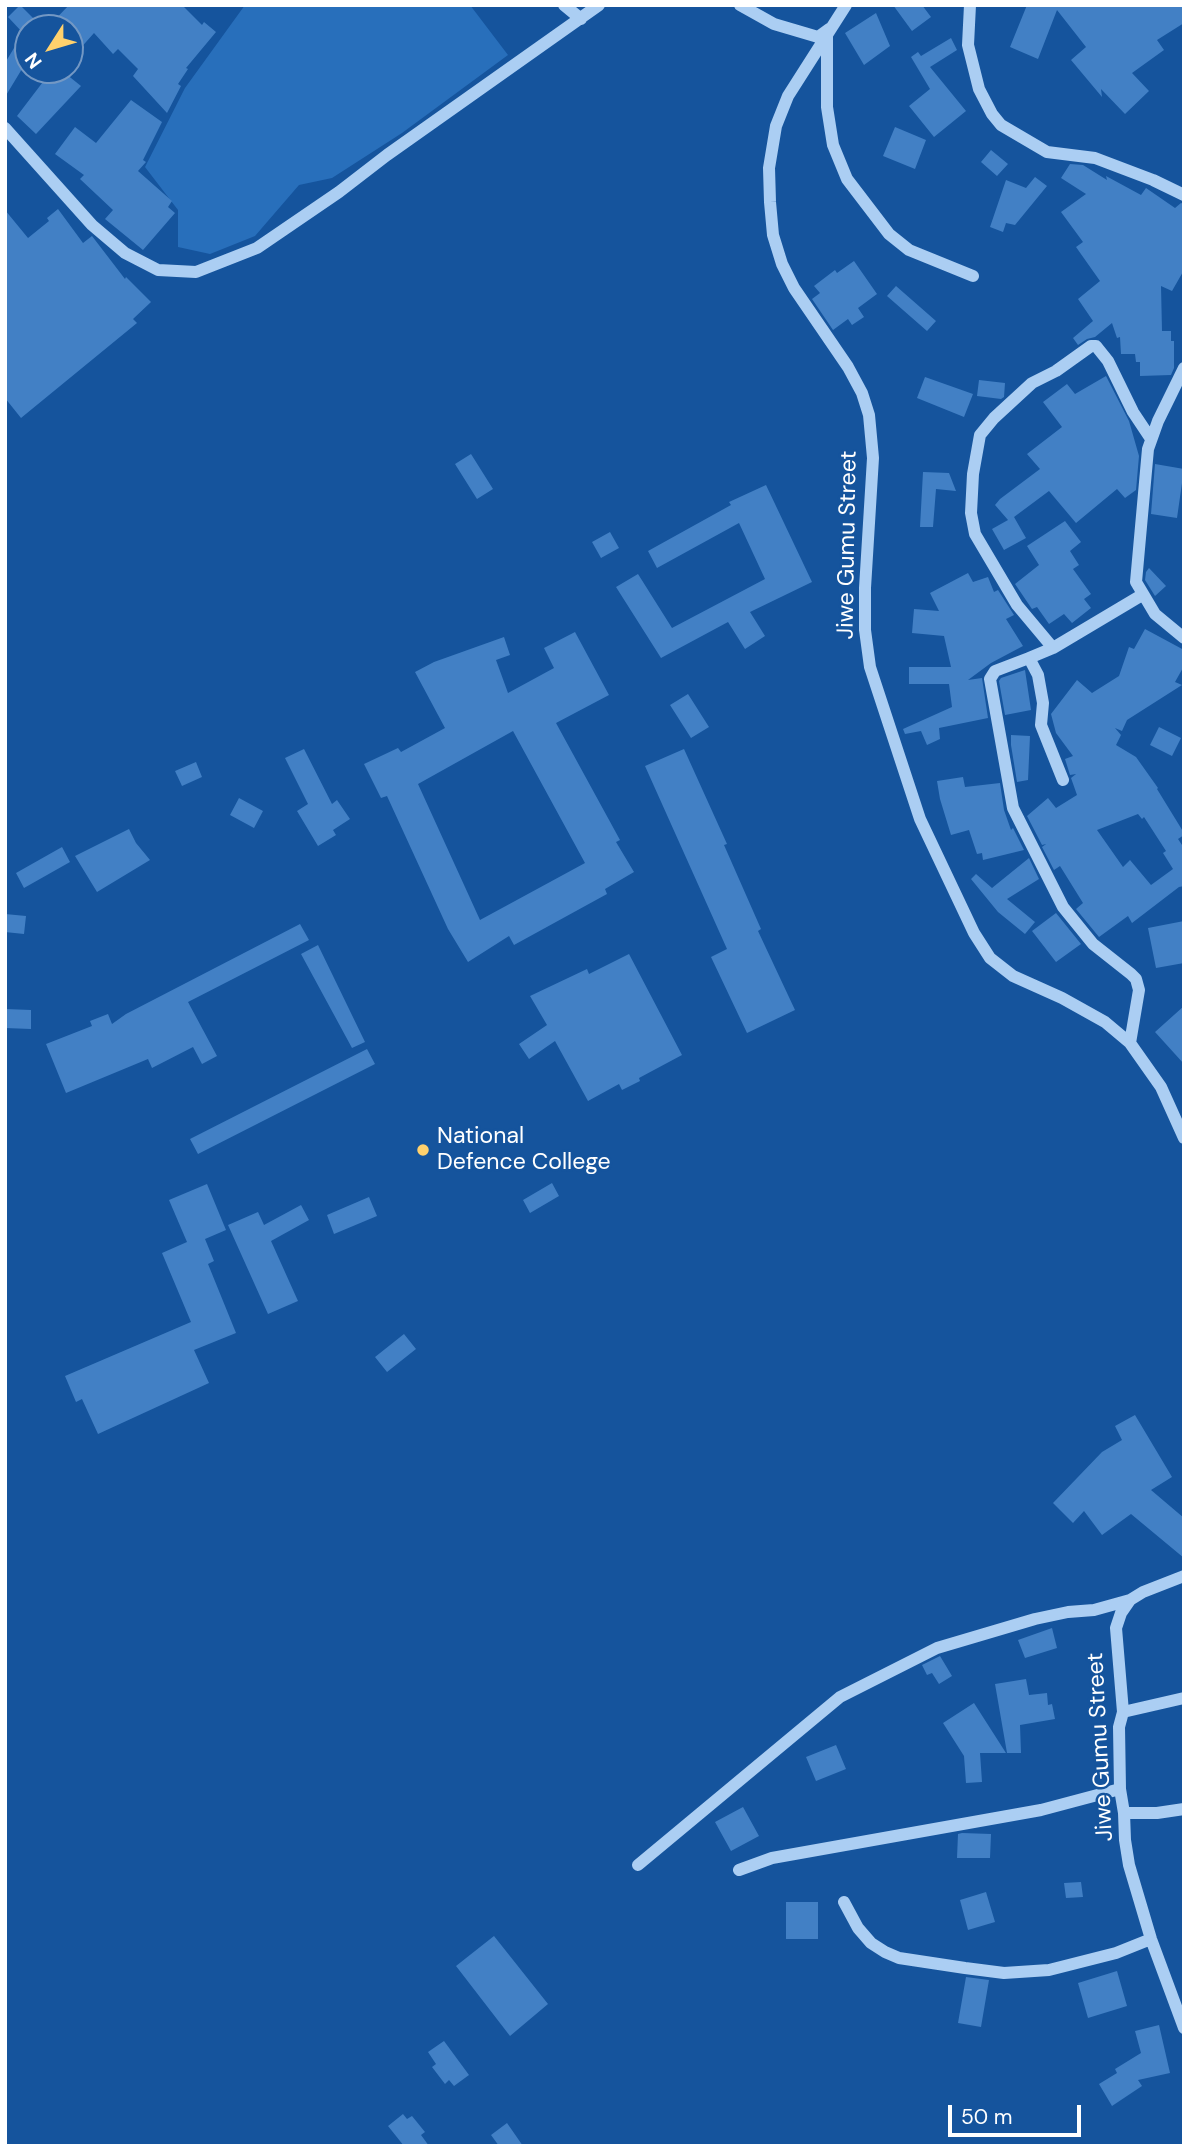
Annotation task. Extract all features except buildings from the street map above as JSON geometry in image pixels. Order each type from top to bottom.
[{"type":"street","points":[[564,5],[581,19]]},
{"type":"street","points":[[5,128],[92,225],[125,253],[158,270],[196,272],[257,248],[599,5]]},
{"type":"street","points":[[740,5],[774,24],[818,37],[829,30]]},
{"type":"street","name":"Jiwe Gumu Street","points":[[846,5],[788,96],[776,127],[769,168],[770,202],[773,235],[782,264],[794,288],[848,367],[862,393],[869,415],[873,458],[864,630],[870,667],[920,819],[974,933],[990,958],[1013,976],[1062,998],[1105,1022],[1130,1043],[1161,1087],[1184,1138]]},
{"type":"street","points":[[970,5],[968,44],[979,89],[1001,125],[1047,152],[1095,158],[1184,195]]},
{"type":"street","points":[[829,30],[827,107],[832,145],[847,179],[889,234],[909,250],[973,276]]},
{"type":"street","points":[[1053,648],[1017,605],[975,534],[971,513],[973,474],[980,435],[993,418],[1032,383],[1096,345],[1108,361],[1133,412],[1151,439]]},
{"type":"street","points":[[1184,368],[1151,439],[1145,475],[1136,582],[1155,614],[1184,638]]},
{"type":"street","points":[[1130,1043],[1139,990],[1136,979],[1093,944],[1063,907],[1013,808],[990,679],[995,671],[1053,648],[1142,595]]},
{"type":"street","points":[[1029,658],[1038,676],[1043,703],[1041,724],[1063,780]]},
{"type":"street","points":[[638,1865],[840,1697],[937,1648],[1035,1619],[1094,1610],[1130,1600],[1184,1576]]},
{"type":"street","name":"Jiwe Gumu Street","points":[[1130,1600],[1121,1613],[1116,1628],[1123,1712],[1119,1727],[1120,1789],[1125,1840],[1129,1865],[1151,1940],[1183,2026]]},
{"type":"street","points":[[1123,1712],[1184,1698]]},
{"type":"street","points":[[739,1870],[772,1858],[1041,1810],[1120,1789]]},
{"type":"street","points":[[1124,1813],[1157,1814],[1184,1808]]},
{"type":"street","points":[[844,1902],[858,1928],[871,1943],[885,1952],[899,1958],[1003,1973],[1049,1970],[1116,1953],[1151,1940]]},
{"type":"shaded area","points":[[245,5],[470,5],[508,55],[402,133],[332,178],[299,185],[255,236],[210,254],[178,247],[178,210],[145,167],[185,88]]},
{"type":"place","name":"National Defence College","points":[[423,1150]]}]
